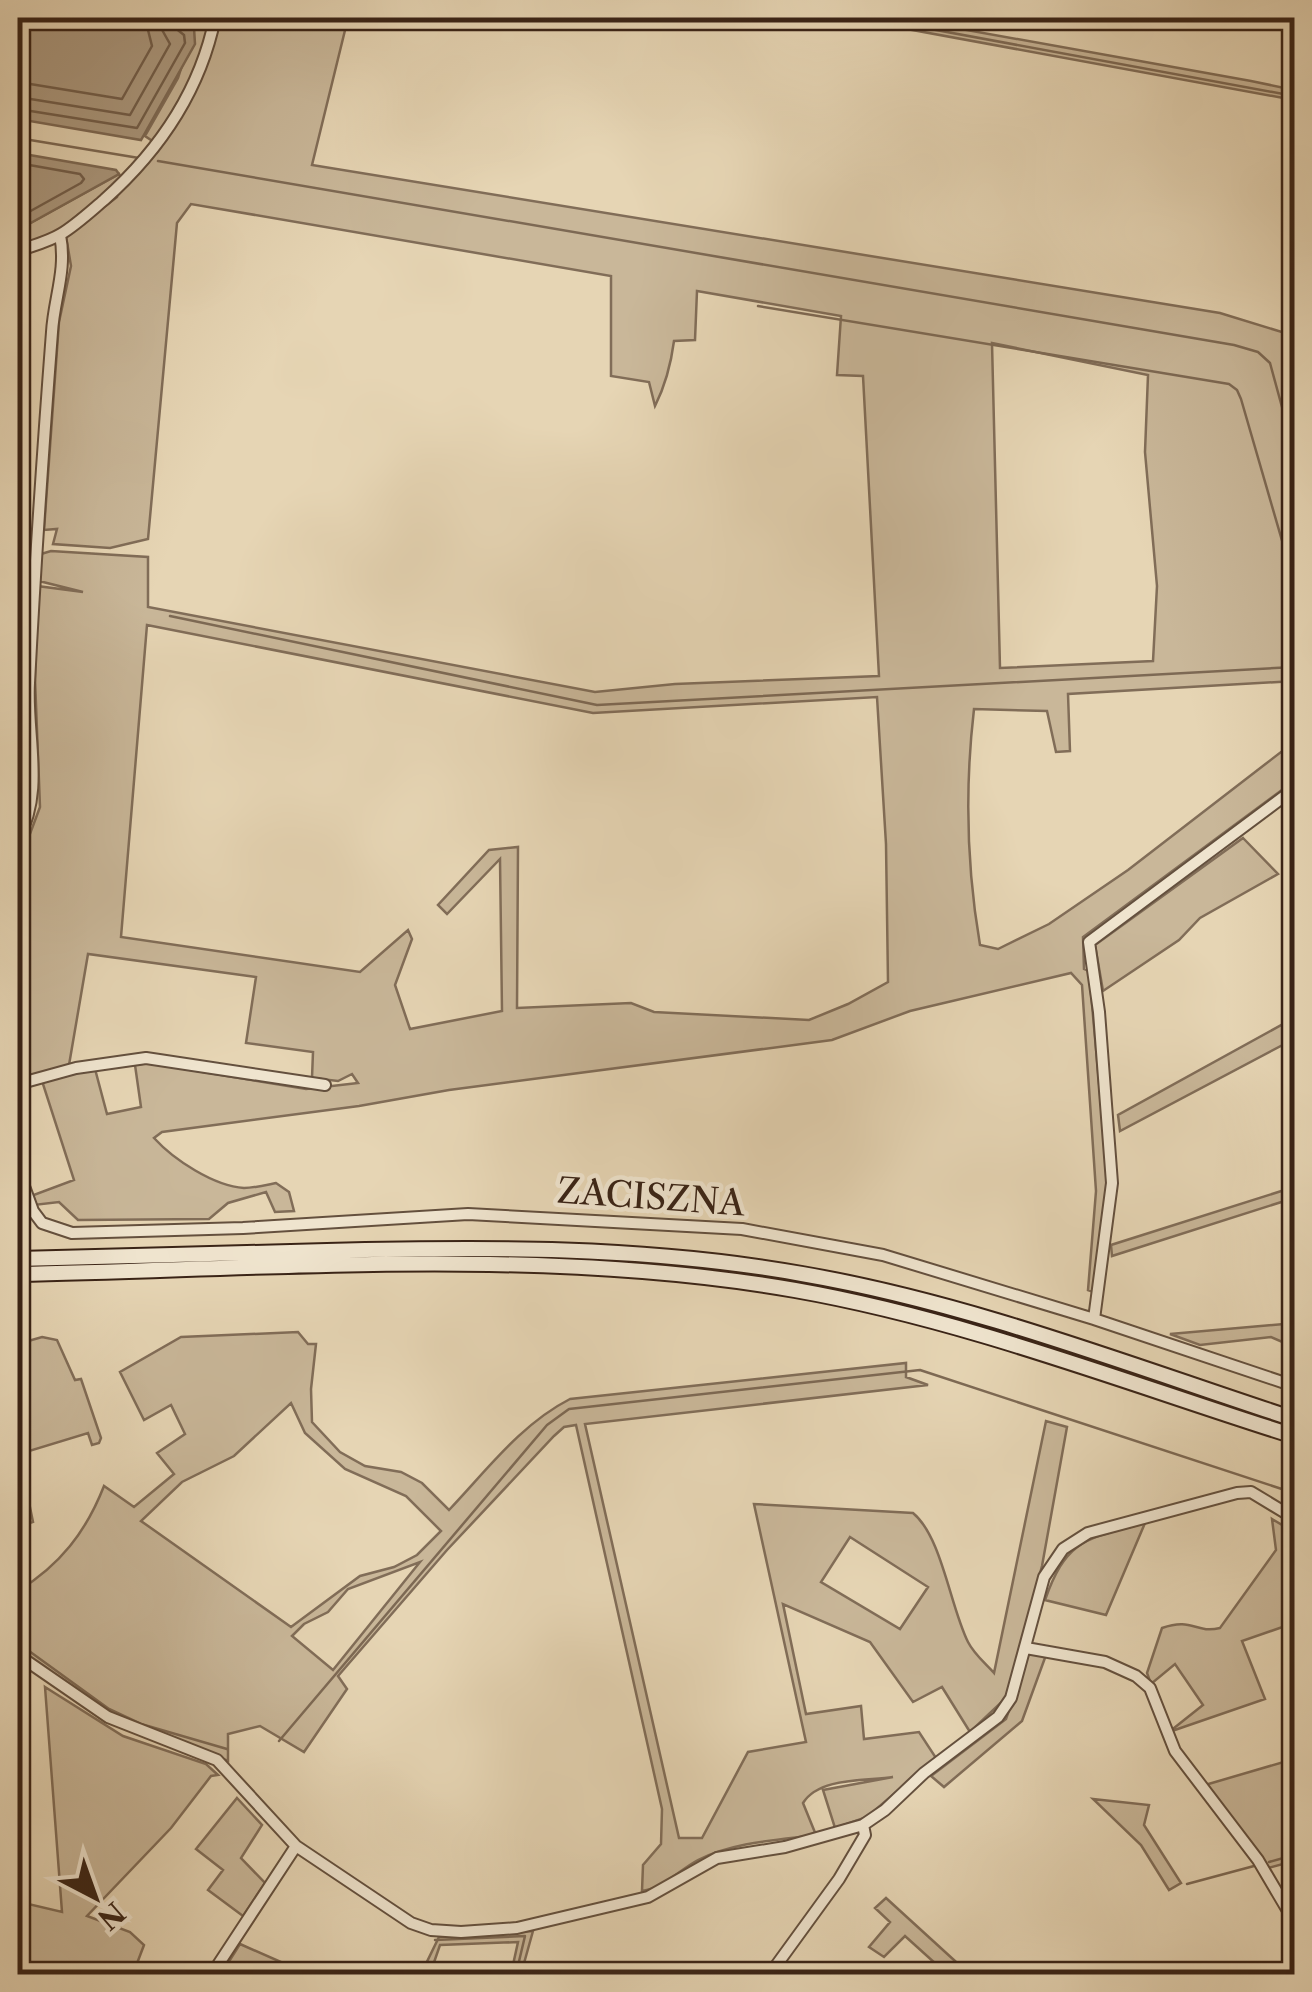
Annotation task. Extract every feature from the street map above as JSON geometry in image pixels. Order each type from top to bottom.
[{"type":"street","points":[[18,251],[60,235],[125,181],[156,147],[204,62],[215,18]]},
{"type":"street","points":[[18,839],[31,810],[34,791],[28,704],[52,334],[64,268],[60,235]]},
{"type":"street","points":[[1094,1320],[1112,1183],[1099,1012],[1089,942],[1294,789]]},
{"type":"street","points":[[18,1084],[76,1068],[146,1058],[325,1085]]},
{"type":"street","name":"ZACISZNA","points":[[18,1170],[33,1211],[42,1223],[72,1233],[243,1228],[468,1214],[742,1229],[883,1254],[1294,1386]]},
{"type":"street","points":[[18,1259],[533,1248],[664,1256],[798,1273],[930,1301],[1294,1419]]},
{"type":"street","points":[[18,1274],[398,1266],[662,1271],[796,1290],[927,1320],[1054,1355],[1294,1436]]},
{"type":"street","points":[[18,1655],[108,1717],[217,1760],[296,1846],[411,1923],[431,1930],[461,1932],[517,1928],[648,1897],[717,1858],[786,1847],[863,1825],[886,1810],[924,1773],[998,1717],[1010,1698],[1044,1577],[1063,1549],[1088,1533],[1236,1492],[1251,1492],[1294,1518]]},
{"type":"street","points":[[1026,1648],[1106,1662],[1136,1676],[1150,1688],[1174,1751],[1258,1860],[1294,1921]]},
{"type":"street","points":[[770,1974],[838,1879],[865,1835],[863,1825]]},
{"type":"street","points":[[212,1974],[296,1846]]},
{"type":"shaded area","points":[[175,18],[211,18],[196,67],[154,142],[145,136],[178,78],[194,28]]},
{"type":"shaded area","points":[[218,18],[348,18],[312,165],[1220,313],[1285,333],[1294,332],[1294,681],[1068,694],[1070,751],[1056,752],[1047,711],[974,709],[969,797],[972,887],[980,945],[998,949],[1049,924],[1128,870],[1294,742],[1294,781],[1083,937],[1108,1183],[1094,1292],[1088,1290],[1096,1191],[1082,985],[1071,973],[910,1011],[832,1040],[449,1090],[162,1132],[154,1138],[183,1163],[220,1182],[244,1188],[276,1183],[289,1192],[294,1211],[275,1212],[266,1192],[228,1203],[209,1219],[78,1220],[59,1202],[34,1205],[31,1196],[74,1180],[42,1081],[95,1069],[107,1114],[141,1107],[135,1065],[148,1063],[306,1089],[358,1083],[352,1074],[338,1081],[312,1078],[313,1052],[246,1043],[256,977],[88,954],[69,1065],[18,1081],[18,851],[30,834],[40,807],[35,679],[37,586],[83,592],[39,581],[41,554],[51,551],[148,557],[148,607],[595,692],[675,684],[879,676],[863,376],[837,375],[841,316],[697,291],[695,340],[674,341],[655,406],[649,382],[611,376],[611,276],[191,204],[177,223],[148,539],[110,548],[53,544],[57,529],[44,530],[59,322],[71,266],[66,236],[117,197],[170,133],[194,94]],"holes":[[[992,343],[1148,375],[1145,452],[1157,586],[1153,661],[1000,668]],[[147,625],[593,713],[877,697],[886,844],[888,982],[809,1020],[654,1012],[631,1003],[517,1008],[518,847],[489,850],[438,905],[447,914],[500,859],[502,1011],[410,1029],[395,985],[412,939],[408,930],[360,972],[121,937]]]},
{"type":"shaded area","points":[[847,18],[900,18],[1251,81],[1294,90],[1294,100]]},
{"type":"shaded area","points":[[119,174],[122,180],[58,231],[18,249],[18,230]]},
{"type":"shaded area","points":[[24,662],[30,770],[25,811],[18,830],[18,698]]},
{"type":"shaded area","points":[[1243,838],[1278,874],[1200,918],[1179,940],[1103,991],[1095,945]]},
{"type":"shaded area","points":[[1294,1018],[1294,1039],[1120,1131],[1118,1115]]},
{"type":"shaded area","points":[[1294,1187],[1294,1198],[1112,1256],[1111,1245]]},
{"type":"shaded area","points":[[1284,1324],[1294,1329],[1294,1347],[1271,1337],[1200,1345],[1170,1334]]},
{"type":"shaded area","points":[[298,1332],[308,1344],[316,1344],[312,1422],[340,1452],[365,1466],[401,1472],[422,1483],[449,1510],[520,1435],[570,1399],[906,1363],[906,1377],[928,1385],[585,1424],[679,1838],[702,1838],[748,1752],[806,1742],[754,1504],[913,1513],[931,1538],[968,1642],[994,1673],[1046,1421],[1067,1427],[1042,1566],[1007,1697],[970,1732],[942,1687],[913,1702],[870,1642],[783,1604],[806,1714],[861,1706],[864,1739],[919,1732],[936,1758],[867,1817],[835,1828],[823,1790],[893,1777],[831,1784],[810,1795],[803,1803],[816,1835],[726,1849],[642,1891],[643,1865],[661,1844],[662,1809],[576,1425],[564,1427],[554,1436],[447,1550],[338,1676],[347,1689],[304,1752],[260,1726],[228,1734],[228,1761],[105,1711],[18,1650],[18,1591],[47,1570],[70,1546],[104,1486],[134,1507],[174,1474],[157,1453],[185,1434],[171,1405],[144,1420],[120,1372],[181,1337]],"holes":[[[291,1403],[305,1433],[345,1469],[406,1496],[441,1531],[417,1555],[394,1567],[360,1576],[291,1627],[141,1521],[182,1482],[234,1456]],[[850,1537],[928,1587],[900,1629],[821,1582]],[[420,1562],[333,1670],[292,1636],[304,1624],[328,1612],[348,1589]]]},
{"type":"shaded area","points":[[42,1337],[57,1340],[75,1380],[81,1379],[101,1438],[92,1445],[88,1433],[19,1454],[33,1522],[18,1527],[18,1344]]},
{"type":"shaded area","points":[[1272,1519],[1294,1532],[1294,1623],[1242,1641],[1265,1699],[1169,1732],[1203,1705],[1175,1664],[1151,1684],[1147,1673],[1162,1628],[1181,1624],[1220,1628],[1276,1550]]},
{"type":"shaded area","points":[[1145,1523],[1106,1615],[1045,1600],[1062,1564],[1081,1544]]},
{"type":"shaded area","points":[[1029,1653],[1046,1655],[1022,1721],[944,1787],[931,1776],[1006,1719]]},
{"type":"shaded area","points":[[45,1687],[123,1736],[206,1764],[218,1775],[211,1776],[171,1828],[87,1916],[130,1932],[144,1945],[133,1974],[22,1974],[26,1939],[19,1927],[20,1902],[62,1912]]},
{"type":"shaded area","points":[[1294,1759],[1294,1861],[1268,1868],[1205,1785]]},
{"type":"shaded area","points":[[237,1798],[262,1825],[241,1858],[265,1883],[243,1916],[208,1890],[223,1870],[196,1849]]},
{"type":"shaded area","points":[[1093,1799],[1149,1805],[1144,1825],[1181,1883],[1169,1890],[1141,1845]]},
{"type":"shaded area","points":[[886,1898],[967,1974],[947,1974],[905,1936],[884,1957],[869,1947],[890,1922],[875,1908]]},
{"type":"shaded area","points":[[533,1931],[521,1974],[511,1974],[518,1942],[440,1945],[430,1974],[421,1974],[439,1937]]},
{"type":"shaded area","points":[[240,1944],[308,1974],[221,1974]]},
{"type":"water","points":[[18,18],[175,18],[194,28],[195,44],[141,140],[18,119]]},
{"type":"water","points":[[18,153],[116,170],[119,174],[18,230]]},
{"type":"waterway","points":[[871,18],[1294,96]]},
{"type":"waterway","points":[[18,138],[139,158]]},
{"type":"waterway","points":[[158,161],[1234,345],[1258,352],[1270,363],[1294,451]]},
{"type":"waterway","points":[[758,306],[1229,384],[1241,399],[1294,582]]},
{"type":"waterway","points":[[170,616],[597,705],[1294,667]]},
{"type":"waterway","points":[[279,1741],[547,1425],[569,1409],[920,1370],[1294,1493]]},
{"type":"waterway","points":[[18,1643],[109,1709],[141,1724],[227,1749]]},
{"type":"waterway","points":[[1269,1862],[1294,1855]]},
{"type":"waterway","points":[[1187,1884],[1254,1866]]},
{"type":"waterway","points":[[435,1940],[525,1936],[516,1974]]}]
